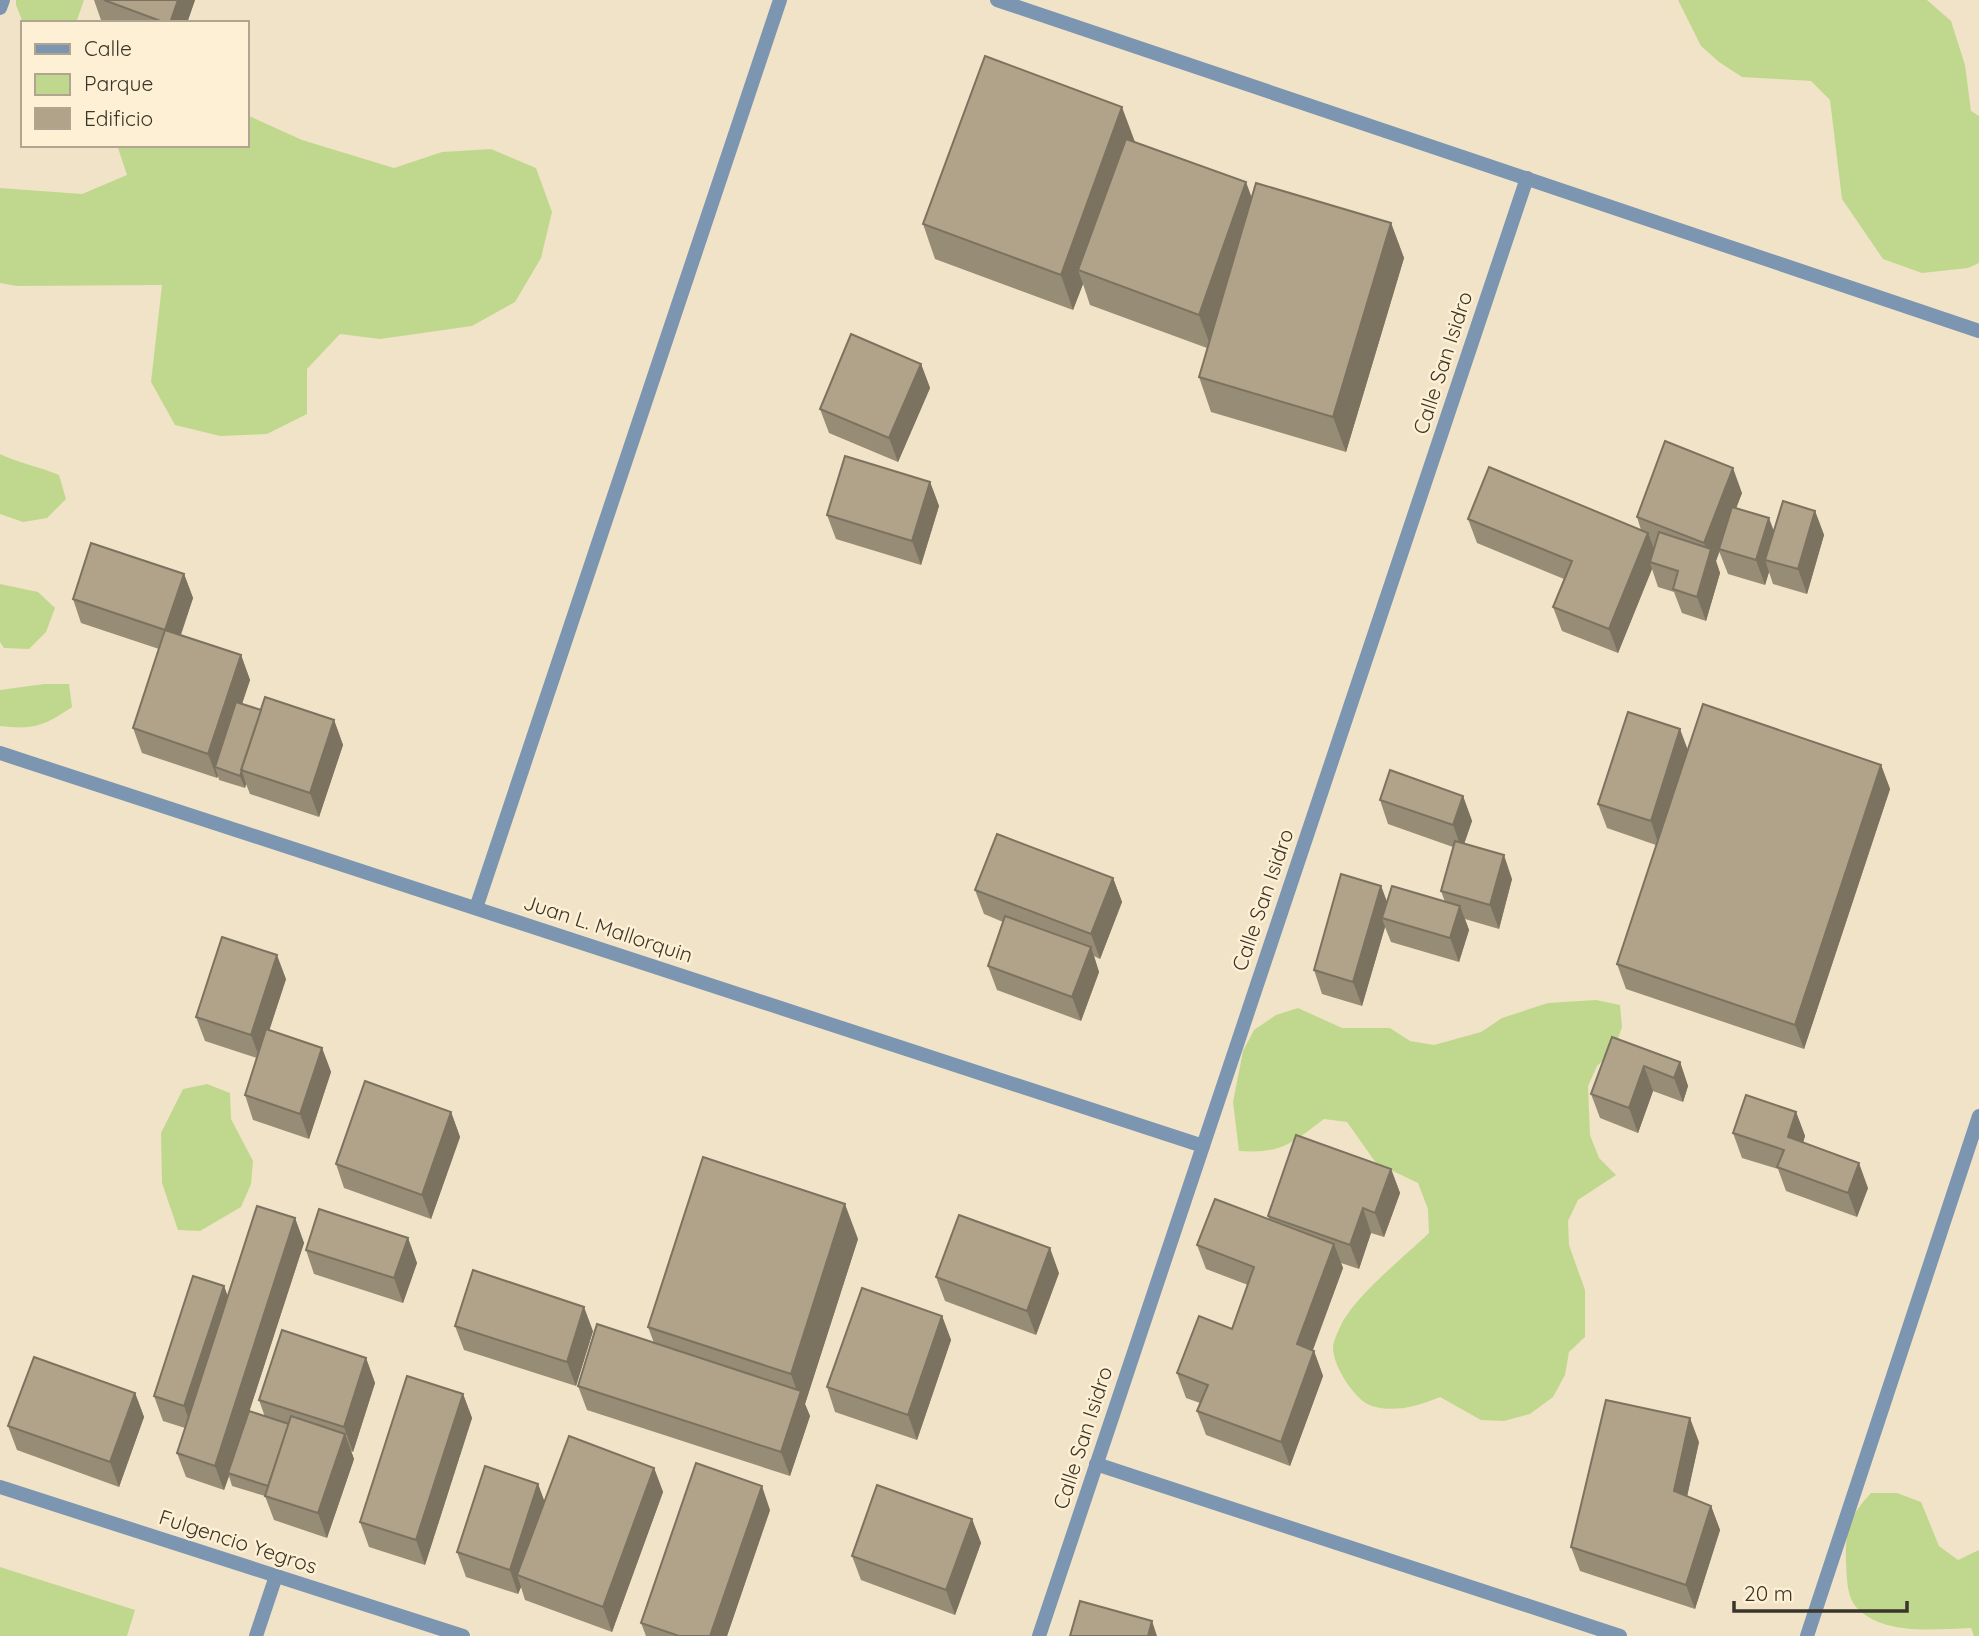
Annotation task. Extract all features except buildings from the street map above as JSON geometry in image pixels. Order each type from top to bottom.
[{"type":"street","points":[[0,8],[3,0]]},
{"type":"street","points":[[476,908],[780,0]]},
{"type":"street","points":[[997,0],[1979,331]]},
{"type":"street","name":"Calle San Isidro","points":[[1039,1636],[1527,178]]},
{"type":"street","name":"Juan L. Mallorquin","points":[[0,753],[1203,1146]]},
{"type":"street","points":[[1807,1636],[1979,1116]]},
{"type":"street","points":[[1097,1464],[1620,1636]]},
{"type":"street","name":"Fulgencio Yegros","points":[[0,1487],[463,1636]]},
{"type":"street","points":[[256,1636],[276,1576]]},
{"type":"green space","points":[[16,0],[84,0],[77,21],[22,21]]},
{"type":"green space","points":[[1678,0],[1927,0],[1951,21],[1965,65],[1971,111],[1979,116],[1979,263],[1968,268],[1922,273],[1883,259],[1842,199],[1830,100],[1811,81],[1742,77],[1719,62],[1701,46]]},
{"type":"green space","points":[[248,115],[302,140],[394,168],[442,152],[491,149],[536,168],[552,212],[541,258],[515,302],[472,326],[380,339],[340,334],[307,369],[307,414],[267,434],[220,436],[175,425],[151,382],[162,285],[17,286],[0,283],[0,188],[82,194],[127,175],[118,147],[248,147]]},
{"type":"green space","points":[[0,454],[59,475],[66,499],[47,518],[23,522],[0,514]]},
{"type":"green space","points":[[0,584],[38,592],[55,608],[46,632],[29,649],[4,648],[0,642]]},
{"type":"green space","points":[[44,684],[69,684],[72,707],[54,719],[38,725],[0,726],[0,690]]},
{"type":"green space","points":[[1596,1000],[1620,1005],[1622,1027],[1614,1050],[1597,1066],[1588,1086],[1590,1135],[1599,1158],[1616,1175],[1578,1200],[1568,1221],[1569,1245],[1585,1290],[1585,1337],[1569,1352],[1565,1375],[1553,1397],[1530,1414],[1504,1421],[1481,1420],[1440,1397],[1398,1409],[1365,1403],[1340,1372],[1333,1346],[1343,1321],[1360,1298],[1429,1233],[1428,1209],[1418,1183],[1376,1163],[1347,1122],[1324,1119],[1303,1135],[1276,1149],[1239,1151],[1233,1102],[1243,1051],[1254,1030],[1276,1015],[1298,1008],[1342,1028],[1390,1028],[1410,1041],[1434,1045],[1481,1032],[1502,1018],[1548,1003]]},
{"type":"green space","points":[[207,1084],[230,1093],[231,1119],[253,1161],[251,1184],[241,1207],[200,1231],[178,1230],[162,1183],[161,1133],[183,1089]]},
{"type":"green space","points":[[1871,1493],[1897,1493],[1921,1502],[1939,1546],[1958,1560],[1979,1550],[1979,1636],[1974,1636],[1971,1628],[1896,1627],[1868,1617],[1853,1603],[1848,1586],[1846,1540],[1853,1517]]},
{"type":"green space","points":[[0,1567],[135,1610],[127,1636],[0,1636]]}]
